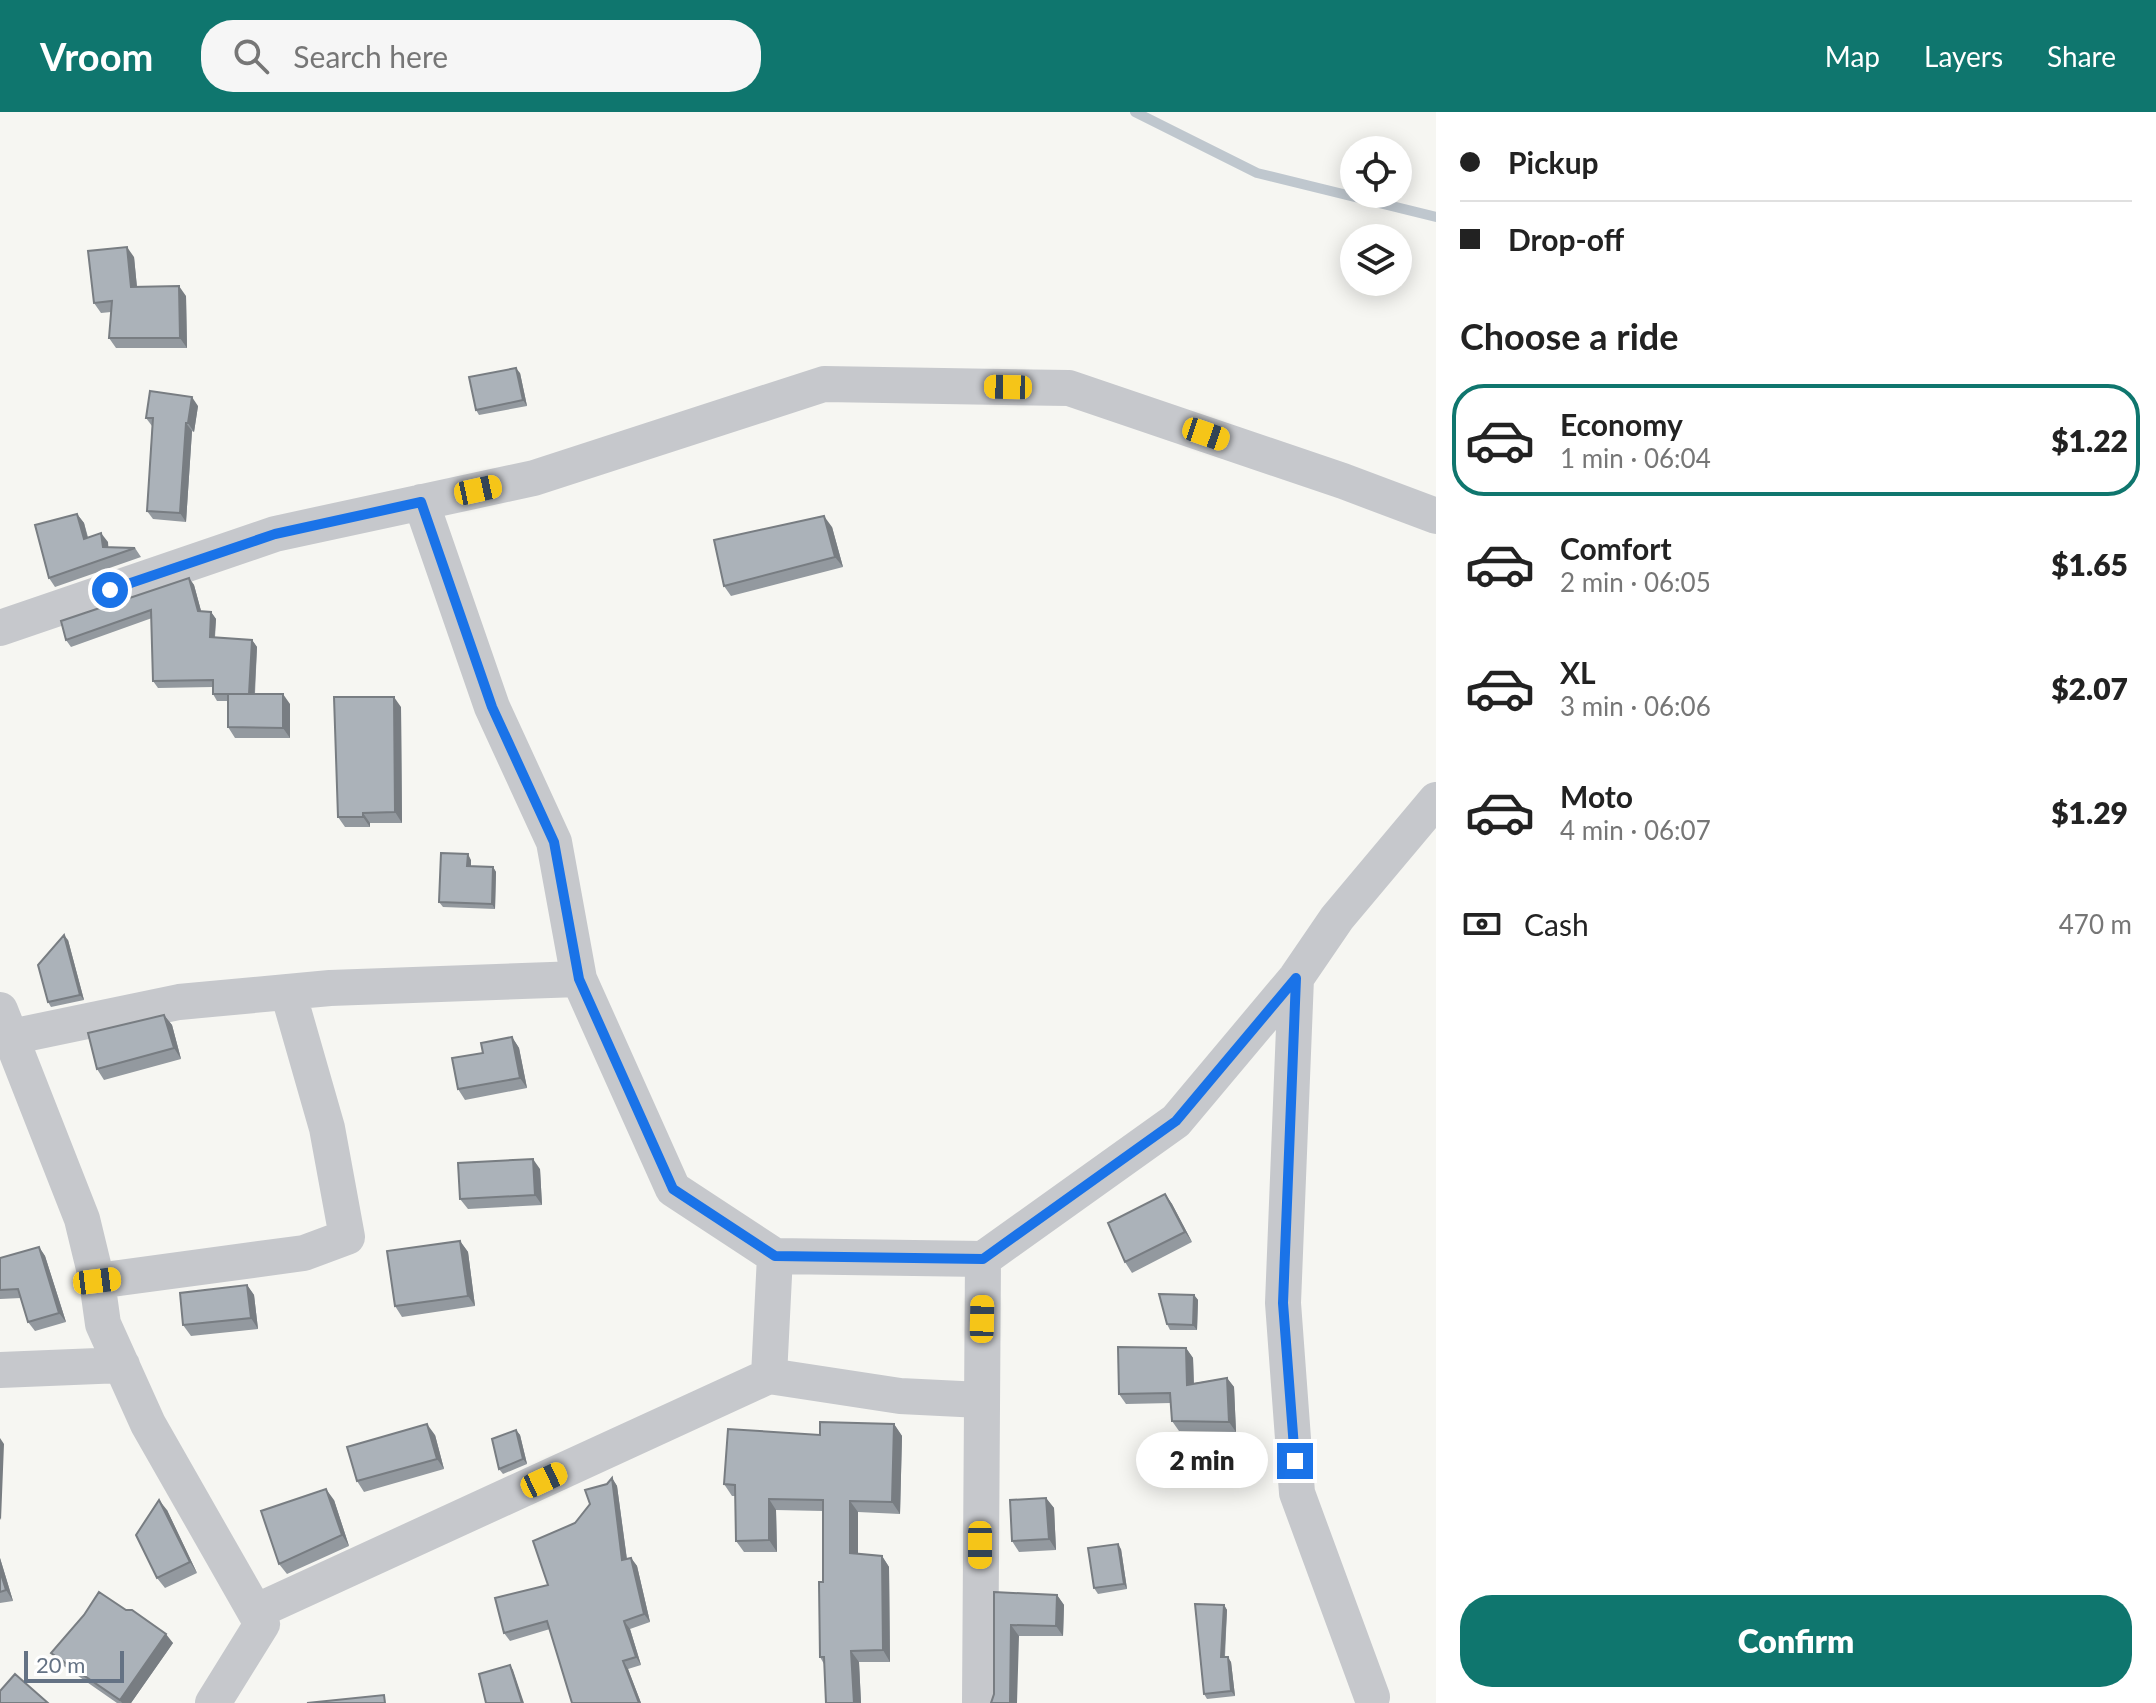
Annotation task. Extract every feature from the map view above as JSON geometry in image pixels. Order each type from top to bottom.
[{"type":"street","points":[[0,628],[275,534],[534,478],[824,384],[1069,388],[1343,481],[1436,516]]},
{"type":"street","points":[[421,502],[492,707],[554,842],[579,979],[673,1189],[775,1256],[983,1259],[1176,1121],[1296,978],[1337,918],[1436,800]]},
{"type":"street","points":[[1296,978],[1283,1303],[1297,1493],[1365,1701]]},
{"type":"street","points":[[213,1703],[262,1624],[148,1424],[103,1324],[97,1281],[82,1219],[7,1038],[179,1002],[330,988],[579,979]]},
{"type":"street","points":[[97,1281],[304,1253],[347,1237],[327,1128],[288,992]]},
{"type":"street","points":[[769,1376],[775,1256]]},
{"type":"street","points":[[980,1703],[983,1259]]},
{"type":"street","points":[[0,1370],[122,1365]]},
{"type":"street","points":[[255,1612],[769,1376],[900,1396],[981,1400]]},
{"type":"building","points":[[127,247],[131,287],[179,286],[180,338],[109,338],[112,301],[94,303],[88,251]]},
{"type":"building","points":[[516,368],[523,400],[476,410],[469,377]]},
{"type":"building","points":[[150,391],[192,397],[186,423],[180,513],[147,511],[153,418],[146,418]]},
{"type":"building","points":[[77,514],[84,539],[101,533],[103,547],[135,548],[49,578],[35,525]]},
{"type":"building","points":[[824,516],[835,557],[724,586],[714,540]]},
{"type":"building","points":[[189,578],[198,611],[211,612],[210,637],[252,640],[249,694],[213,694],[213,680],[153,681],[151,610],[66,640],[61,621]]},
{"type":"building","points":[[228,694],[283,694],[283,728],[228,727]]},
{"type":"building","points":[[334,697],[394,697],[395,812],[338,817]]},
{"type":"building","points":[[441,853],[468,854],[467,866],[493,867],[492,904],[439,902]]},
{"type":"building","points":[[64,935],[80,995],[48,1002],[38,965]]},
{"type":"building","points":[[164,1015],[174,1048],[97,1069],[88,1033]]},
{"type":"building","points":[[512,1037],[520,1078],[458,1089],[452,1058],[483,1053],[481,1043]]},
{"type":"building","points":[[533,1159],[535,1195],[460,1199],[458,1163]]},
{"type":"building","points":[[1165,1194],[1185,1232],[1125,1262],[1108,1223]]},
{"type":"building","points":[[460,1241],[468,1296],[395,1306],[387,1251]]},
{"type":"building","points":[[39,1247],[59,1313],[28,1322],[18,1289],[0,1290],[0,1258]]},
{"type":"building","points":[[247,1285],[251,1318],[183,1325],[180,1293]]},
{"type":"building","points":[[1159,1294],[1194,1295],[1193,1325],[1167,1324]]},
{"type":"building","points":[[1118,1347],[1186,1348],[1187,1385],[1227,1378],[1229,1422],[1172,1421],[1170,1393],[1119,1394]]},
{"type":"building","points":[[820,1422],[894,1424],[892,1502],[850,1501],[850,1553],[882,1556],[883,1650],[851,1651],[854,1703],[826,1703],[824,1657],[820,1657],[819,1582],[823,1582],[823,1500],[769,1499],[769,1540],[736,1541],[735,1485],[724,1484],[728,1429],[820,1435]]},
{"type":"building","points":[[427,1424],[437,1459],[357,1481],[347,1447]]},
{"type":"building","points":[[516,1430],[523,1459],[499,1469],[492,1439]]},
{"type":"building","points":[[612,1478],[622,1560],[631,1558],[644,1614],[624,1621],[636,1657],[623,1661],[639,1703],[572,1703],[547,1621],[504,1633],[495,1598],[548,1585],[533,1541],[575,1523],[590,1504],[585,1490],[607,1484]]},
{"type":"building","points":[[326,1489],[342,1535],[279,1564],[261,1511]]},
{"type":"building","points":[[1046,1498],[1049,1539],[1012,1541],[1010,1500]]},
{"type":"building","points":[[159,1500],[190,1562],[157,1578],[136,1535]]},
{"type":"building","points":[[1118,1544],[1124,1584],[1094,1588],[1088,1548]]},
{"type":"building","points":[[0,1571],[6,1590],[0,1592]]},
{"type":"building","points":[[99,1592],[166,1634],[120,1700],[51,1653],[84,1615]]},
{"type":"building","points":[[994,1592],[1057,1595],[1056,1626],[1011,1625],[1010,1703],[991,1703],[994,1694]]},
{"type":"building","points":[[1195,1604],[1224,1605],[1221,1657],[1228,1657],[1231,1691],[1204,1694]]},
{"type":"building","points":[[510,1665],[522,1703],[486,1703],[479,1674]]},
{"type":"building","points":[[15,1674],[48,1703],[0,1703],[0,1691]]},
{"type":"building","points":[[384,1695],[385,1703],[307,1703]]},
{"type":"waterway","points":[[1135,112],[1257,173],[1436,217]]},
{"type":"route","points":[[110,590],[275,534],[421,502],[492,707],[554,842],[579,979],[673,1189],[775,1256],[983,1259],[1176,1121],[1296,978],[1283,1303],[1295,1461]]}]
